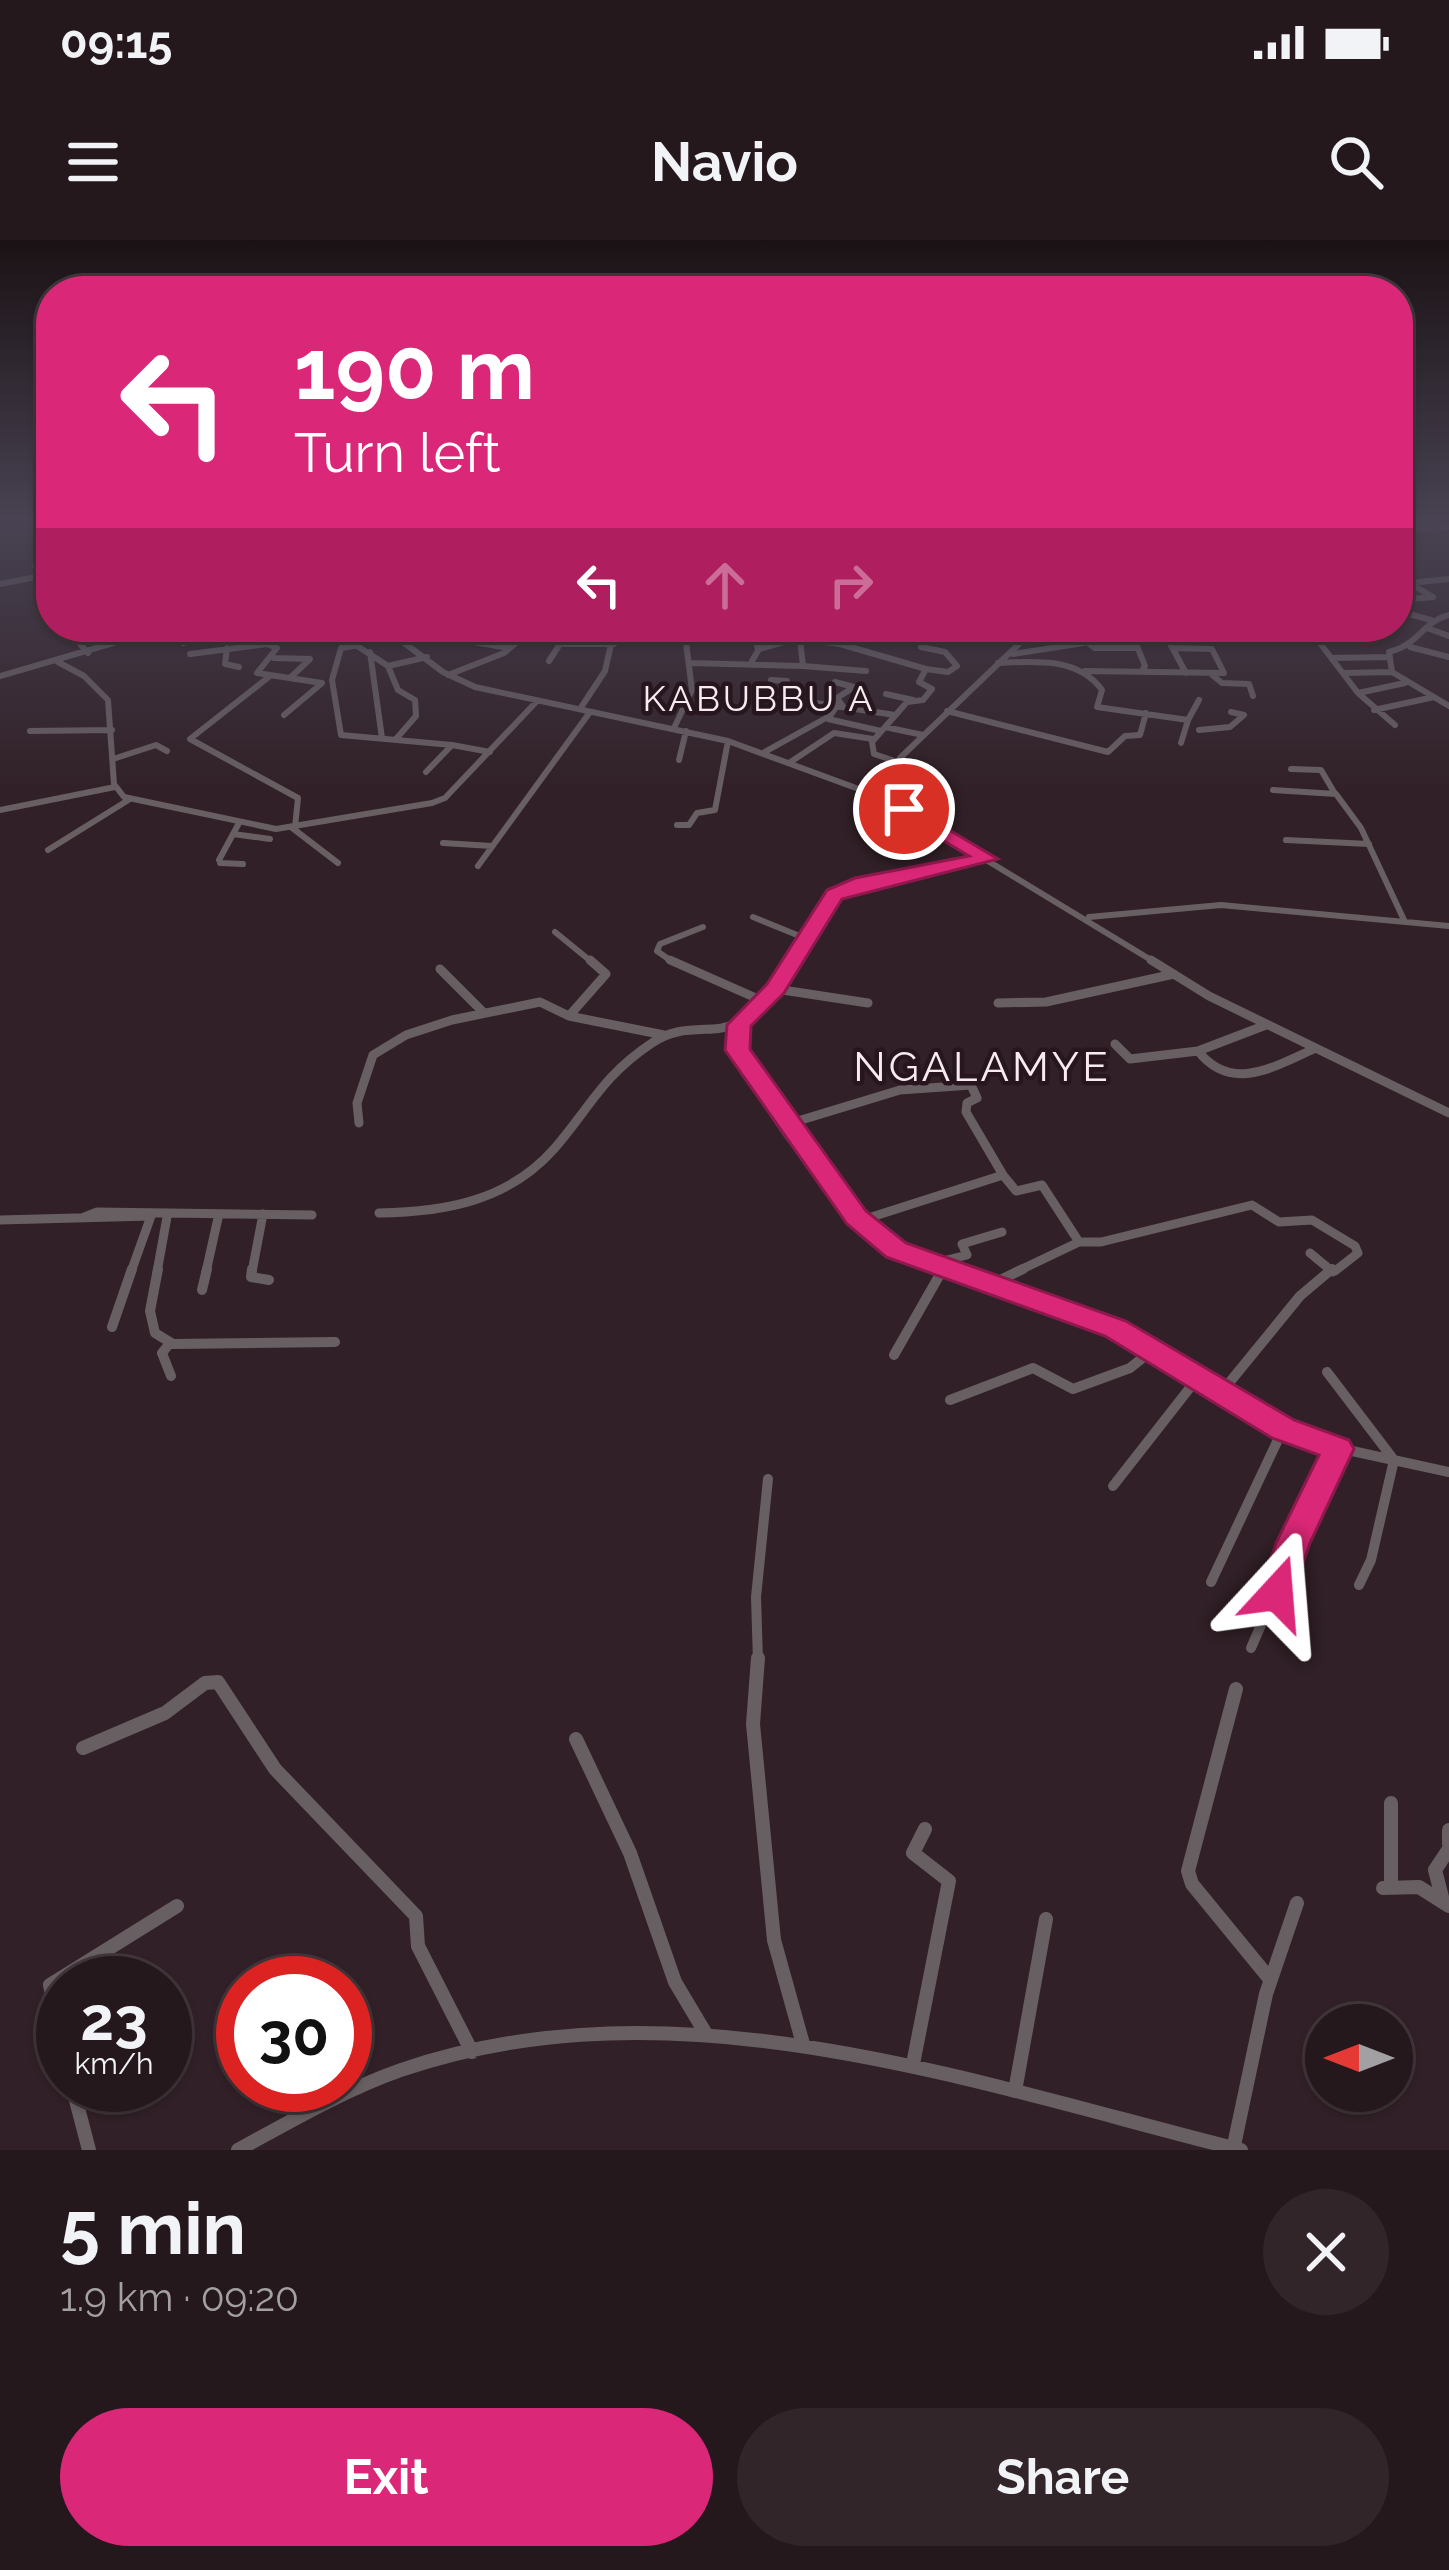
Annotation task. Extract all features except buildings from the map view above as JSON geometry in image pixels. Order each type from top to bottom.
[{"type":"street","points":[[1410,647],[1429,624],[1449,615]]},
{"type":"street","points":[[1413,617],[1449,636]]},
{"type":"street","points":[[78,642],[88,653]]},
{"type":"street","points":[[0,676],[122,642]]},
{"type":"street","points":[[184,643],[189,642]]},
{"type":"street","points":[[353,642],[388,666],[398,690],[412,695],[417,712],[396,739]]},
{"type":"street","points":[[407,642],[448,675],[537,701],[728,740],[886,799],[1174,974],[1449,1113]]},
{"type":"street","points":[[474,642],[508,648]]},
{"type":"street","points":[[448,675],[516,642]]},
{"type":"street","points":[[549,662],[560,644],[574,642]]},
{"type":"street","points":[[478,866],[585,711],[602,679],[613,642]]},
{"type":"street","points":[[674,728],[689,703],[686,642]]},
{"type":"street","points":[[754,642],[756,658]]},
{"type":"street","points":[[756,658],[786,642]]},
{"type":"street","points":[[798,642],[803,666]]},
{"type":"street","points":[[829,642],[958,674]]},
{"type":"street","points":[[922,642],[921,647],[945,652],[957,666],[948,672]]},
{"type":"street","points":[[886,799],[898,761],[1015,642]]},
{"type":"street","points":[[1008,654],[1077,642]]},
{"type":"street","points":[[1091,642],[1137,648]]},
{"type":"street","points":[[1135,642],[1145,666],[1141,672]]},
{"type":"street","points":[[1170,642],[1186,674]]},
{"type":"street","points":[[1319,642],[1358,693],[1395,725]]},
{"type":"street","points":[[190,654],[267,644],[277,648],[274,658],[257,673],[322,683]]},
{"type":"street","points":[[359,645],[341,648],[332,680],[341,735],[490,752]]},
{"type":"street","points":[[1392,672],[1391,650],[1410,647],[1449,657]]},
{"type":"street","points":[[227,648],[225,664],[239,667]]},
{"type":"street","points":[[1078,671],[1223,674],[1212,649],[1173,648]]},
{"type":"street","points":[[370,652],[382,738]]},
{"type":"street","points":[[388,666],[427,657]]},
{"type":"street","points":[[1332,658],[1389,657]]},
{"type":"street","points":[[274,658],[310,659],[290,679]]},
{"type":"street","points":[[690,663],[756,658],[866,671]]},
{"type":"street","points":[[58,662],[84,676],[108,700],[115,788]]},
{"type":"street","points":[[998,663],[1048,662],[1078,671],[1101,685],[1097,707],[1188,720]]},
{"type":"street","points":[[886,694],[923,700],[933,688],[920,682],[926,668]]},
{"type":"street","points":[[1222,668],[1234,670]]},
{"type":"street","points":[[1343,673],[1392,672],[1449,706]]},
{"type":"street","points":[[1199,730],[1230,727],[1250,706],[1251,681],[1222,683],[1211,674]]},
{"type":"street","points":[[270,676],[190,739],[298,798],[293,827]]},
{"type":"street","points":[[970,677],[980,679]]},
{"type":"street","points":[[284,715],[332,680]]},
{"type":"street","points":[[771,680],[788,682],[788,699],[895,715]]},
{"type":"street","points":[[835,682],[854,686],[837,698],[840,705]]},
{"type":"street","points":[[1358,693],[1408,682]]},
{"type":"street","points":[[1374,710],[1435,697]]},
{"type":"street","points":[[898,761],[874,754],[873,740],[913,700]]},
{"type":"street","points":[[1181,743],[1199,700]]},
{"type":"street","points":[[0,810],[115,788],[130,799],[239,823],[293,827],[441,800],[537,701]]},
{"type":"street","points":[[763,753],[802,727],[826,718],[840,705]]},
{"type":"street","points":[[1233,710],[1250,706]]},
{"type":"street","points":[[946,711],[1108,752],[1125,736],[1140,735],[1146,713]]},
{"type":"street","points":[[826,718],[923,735]]},
{"type":"street","points":[[30,731],[112,730]]},
{"type":"street","points":[[679,760],[686,731]]},
{"type":"street","points":[[789,763],[834,734],[873,740]]},
{"type":"street","points":[[677,825],[689,825],[697,813],[715,810],[728,740]]},
{"type":"street","points":[[426,772],[452,745]]},
{"type":"street","points":[[113,759],[156,746],[167,752]]},
{"type":"street","points":[[1291,770],[1321,770],[1369,844],[1404,920]]},
{"type":"street","points":[[1273,790],[1334,792]]},
{"type":"street","points":[[48,850],[130,799]]},
{"type":"street","points":[[239,823],[219,862],[243,864]]},
{"type":"street","points":[[293,827],[338,863]]},
{"type":"street","points":[[233,835],[270,839]]},
{"type":"street","points":[[1286,840],[1369,844]]},
{"type":"street","points":[[443,843],[492,846]]},
{"type":"street","points":[[358,1123],[357,1103],[374,1055],[406,1035],[532,1002],[569,1016],[664,1035],[724,1031],[740,1025],[765,1002],[828,901],[843,889],[988,859]]},
{"type":"street","points":[[1083,916],[1222,905],[1449,926]]},
{"type":"street","points":[[752,917],[807,939]]},
{"type":"street","points":[[703,926],[660,944],[657,951],[680,968],[765,1002]]},
{"type":"street","points":[[556,932],[606,974],[569,1016]]},
{"type":"street","points":[[440,969],[484,1013]]},
{"type":"street","points":[[998,1003],[1046,1002],[1174,974]]},
{"type":"street","points":[[776,988],[868,1003]]},
{"type":"street","points":[[740,1025],[736,1037],[746,1064],[860,1221],[896,1250],[926,1265],[1066,1307],[1283,1429],[1338,1449],[1449,1472]]},
{"type":"street","points":[[1115,1044],[1130,1059],[1198,1052],[1267,1025]]},
{"type":"street","points":[[724,1031],[736,1037]]},
{"type":"street","points":[[379,1213],[469,1206],[500,1192],[554,1149],[583,1105],[664,1035]]},
{"type":"street","points":[[1198,1052],[1212,1072],[1229,1078],[1316,1048]]},
{"type":"street","points":[[788,1124],[900,1090],[971,1085],[976,1098],[967,1103],[966,1112],[1003,1175],[1016,1191],[1042,1185],[1079,1242]]},
{"type":"street","points":[[860,1221],[1003,1175]]},
{"type":"street","points":[[994,1283],[1079,1242],[1101,1243],[1252,1204],[1270,1222],[1283,1227],[1312,1220],[1355,1246],[1358,1253],[1300,1296],[1220,1394]]},
{"type":"street","points":[[263,1214],[251,1277],[269,1280]]},
{"type":"street","points":[[0,1220],[312,1215]]},
{"type":"street","points":[[112,1327],[151,1216]]},
{"type":"street","points":[[167,1217],[150,1310],[155,1333],[170,1342],[335,1342]]},
{"type":"street","points":[[202,1291],[218,1218]]},
{"type":"street","points":[[926,1265],[967,1255],[962,1244],[1002,1232]]},
{"type":"street","points":[[1310,1253],[1335,1271]]},
{"type":"street","points":[[894,1355],[943,1269]]},
{"type":"street","points":[[170,1342],[162,1353],[171,1376]]},
{"type":"street","points":[[950,1400],[1033,1368],[1073,1389],[1130,1368],[1150,1352]]},
{"type":"street","points":[[1327,1372],[1394,1460]]},
{"type":"street","points":[[1113,1486],[1196,1380]]},
{"type":"street","points":[[1211,1582],[1283,1429]]},
{"type":"street","points":[[1251,1648],[1338,1449]]},
{"type":"street","points":[[1359,1585],[1371,1560],[1394,1460]]},
{"type":"street","points":[[769,1479],[756,1597],[759,1698],[753,1724],[775,1940],[803,2044]]},
{"type":"street","points":[[83,1748],[120,1727],[190,1703],[205,1683],[218,1682],[286,1782],[367,1859],[416,1916],[418,1946],[472,2052]]},
{"type":"street","points":[[1236,1689],[1187,1871],[1192,1884],[1269,1978]]},
{"type":"street","points":[[576,1739],[630,1853],[675,1982],[706,2034]]},
{"type":"street","points":[[1390,1803],[1387,1886],[1445,1901]]},
{"type":"street","points":[[913,2064],[949,1881],[913,1853],[925,1829]]},
{"type":"street","points":[[1445,1901],[1435,1870],[1449,1847],[1449,1830]]},
{"type":"street","points":[[238,2150],[378,2079],[537,2037],[602,2031],[706,2034],[803,2044],[913,2064],[1235,2150],[1269,1978],[1297,1903]]},
{"type":"street","points":[[93,1956],[177,1906]]},
{"type":"street","points":[[1015,2091],[1046,1918]]},
{"type":"street","points":[[79,2112],[89,2150]]},
{"type":"district","name":"KABUBBU A","points":[[759,698]]},
{"type":"district","name":"NGALAMYE","points":[[982,1066]]},
{"type":"route","points":[[904,809],[988,859],[855,885],[834,895],[776,988],[740,1025],[738,1050],[856,1218],[896,1250],[931,1266],[1066,1307],[1115,1329],[1232,1402],[1283,1429],[1338,1449],[1293,1543],[1277,1593]]}]
